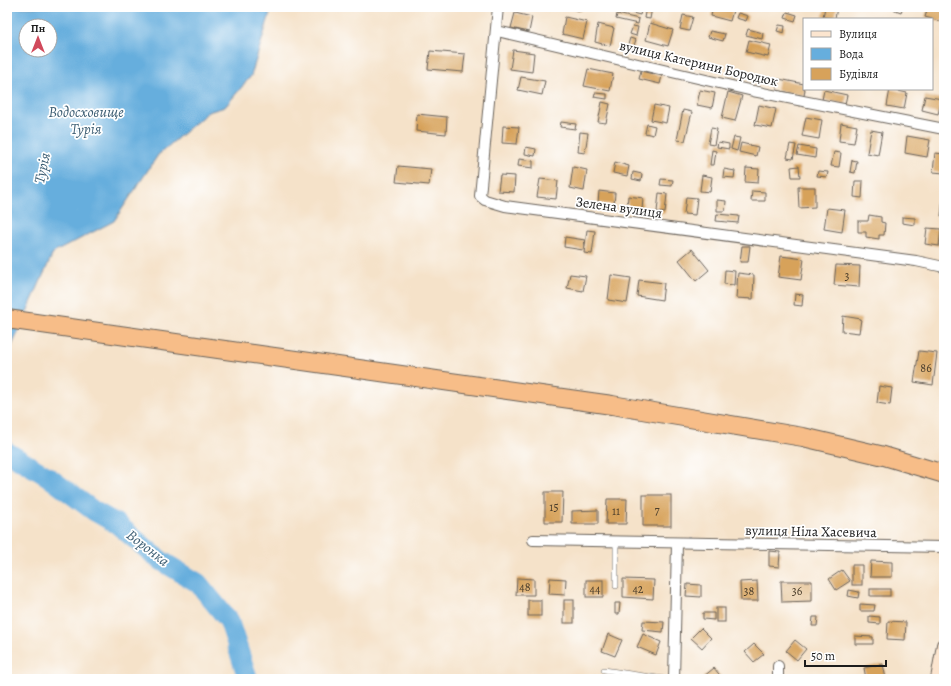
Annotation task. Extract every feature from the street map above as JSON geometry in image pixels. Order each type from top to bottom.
[{"type":"highway","points":[[7,319],[612,405],[803,438],[884,456],[944,474]]},
{"type":"street","name":"Зелена вулиця","points":[[498,7],[480,196],[485,200],[505,206],[916,261],[944,267]]},
{"type":"street","name":"вулиця Катерини Бородюк","points":[[496,31],[753,91],[944,129]]},
{"type":"street","name":"вулиця Ніла Хасевича","points":[[533,540],[944,547]]},
{"type":"street","points":[[674,679],[677,543]]},
{"type":"street","points":[[938,679],[944,647]]},
{"type":"street","points":[[778,666],[778,679]]},
{"type":"lane","points":[[616,542],[616,586]]},
{"type":"lane","points":[[604,670],[664,679]]},
{"type":"water","name":"Водосховище Турія","points":[[7,7],[272,7],[251,76],[225,107],[208,112],[158,155],[114,221],[53,253],[7,357]]},
{"type":"building","points":[[561,7],[582,7],[581,11]]},
{"type":"building","points":[[626,7],[641,11],[640,15],[625,11]]},
{"type":"building","points":[[646,7],[652,7],[650,19],[644,18]]},
{"type":"building","points":[[713,7],[734,7],[730,21],[711,16]]},
{"type":"building","points":[[825,7],[837,7],[835,18],[823,17]]},
{"type":"building","points":[[887,7],[903,7],[901,12]]},
{"type":"building","points":[[928,7],[944,7],[944,17],[942,22],[933,19],[933,18],[925,17]]},
{"type":"building","points":[[787,12],[797,15],[795,21],[785,18]]},
{"type":"building","points":[[515,13],[532,17],[529,32],[511,28]]},
{"type":"building","points":[[738,13],[748,16],[746,21],[736,18]]},
{"type":"building","points":[[617,14],[639,19],[638,24],[616,19]]},
{"type":"building","points":[[683,15],[693,17],[689,31],[680,29]]},
{"type":"building","points":[[565,17],[587,22],[583,39],[562,34]]},
{"type":"building","points":[[650,23],[673,30],[668,46],[646,40]]},
{"type":"building","points":[[598,24],[614,28],[610,46],[595,42]]},
{"type":"building","points":[[779,25],[785,26],[784,33],[777,31]]},
{"type":"building","points":[[633,26],[638,27],[636,36],[630,34]]},
{"type":"building","points":[[748,29],[763,33],[762,39],[746,35]]},
{"type":"building","points":[[710,31],[725,34],[723,41],[708,37]]},
{"type":"building","points":[[630,38],[636,40],[632,50],[627,48]]},
{"type":"building","points":[[749,40],[771,45],[768,57],[746,52]]},
{"type":"building","points":[[513,50],[534,53],[532,72],[510,69]]},
{"type":"building","points":[[430,51],[465,54],[463,72],[428,69]]},
{"type":"building","points":[[588,69],[613,74],[610,91],[584,86]]},
{"type":"building","points":[[641,71],[662,76],[660,84],[639,79]]},
{"type":"building","points":[[521,77],[545,81],[542,95],[518,90]]},
{"type":"building","points":[[779,79],[803,84],[803,90],[805,90],[804,96],[777,90]]},
{"type":"building","points":[[700,90],[715,93],[712,108],[697,105]]},
{"type":"building","points":[[824,90],[847,95],[845,104],[822,100]]},
{"type":"building","points":[[890,90],[907,93],[904,109],[887,106]]},
{"type":"building","points":[[728,92],[742,96],[735,121],[722,118]]},
{"type":"building","points":[[595,93],[607,94],[607,99],[594,97]]},
{"type":"building","points":[[925,96],[942,99],[938,114],[922,110]]},
{"type":"building","points":[[602,102],[610,104],[606,123],[598,122]]},
{"type":"building","points":[[654,105],[669,108],[666,123],[651,120]]},
{"type":"building","points":[[759,105],[776,109],[772,128],[755,125]]},
{"type":"building","points":[[683,110],[692,112],[685,141],[677,140]]},
{"type":"building","points":[[417,114],[447,117],[446,134],[416,131]]},
{"type":"building","points":[[806,117],[822,120],[819,139],[802,136]]},
{"type":"building","points":[[561,122],[576,124],[575,129],[560,127]]},
{"type":"building","points":[[841,123],[857,126],[854,143],[839,141]]},
{"type":"building","points":[[647,124],[655,126],[653,135],[645,133]]},
{"type":"building","points":[[503,126],[519,127],[517,144],[502,143]]},
{"type":"building","points":[[711,128],[717,129],[714,145],[708,144]]},
{"type":"building","points":[[871,130],[882,132],[878,155],[867,153]]},
{"type":"building","points":[[580,132],[588,133],[585,153],[578,152]]},
{"type":"building","points":[[907,136],[930,140],[927,157],[905,153]]},
{"type":"building","points":[[734,137],[740,138],[737,151],[731,149]]},
{"type":"building","points":[[718,142],[729,144],[729,149],[717,147]]},
{"type":"building","points":[[741,143],[758,147],[756,156],[739,152]]},
{"type":"building","points":[[790,144],[796,145],[793,159],[787,158]]},
{"type":"building","points":[[799,146],[816,149],[815,158],[797,155]]},
{"type":"building","points":[[526,147],[536,149],[535,156],[525,154]]},
{"type":"building","points":[[712,150],[716,151],[714,165],[710,165]]},
{"type":"building","points":[[834,152],[841,153],[839,167],[831,166]]},
{"type":"building","points":[[935,153],[944,154],[944,173],[933,172]]},
{"type":"building","points":[[519,159],[533,161],[533,168],[518,166]]},
{"type":"building","points":[[852,160],[857,161],[855,173],[850,172]]},
{"type":"building","points":[[615,162],[629,166],[627,176],[613,173]]},
{"type":"building","points":[[398,166],[431,169],[429,185],[396,182]]},
{"type":"building","points":[[799,166],[800,177],[792,177],[791,167]]},
{"type":"building","points":[[573,167],[587,170],[584,191],[570,188]]},
{"type":"building","points":[[746,168],[759,169],[758,183],[745,182]]},
{"type":"building","points":[[724,169],[735,171],[734,178],[723,177]]},
{"type":"building","points":[[818,171],[828,172],[827,177],[817,176]]},
{"type":"building","points":[[633,172],[642,174],[641,181],[632,179]]},
{"type":"building","points":[[500,175],[515,176],[514,192],[498,191]]},
{"type":"building","points":[[702,175],[712,177],[710,192],[700,191]]},
{"type":"building","points":[[540,179],[558,181],[556,199],[537,197]]},
{"type":"building","points":[[661,179],[673,180],[672,186],[660,185]]},
{"type":"building","points":[[855,181],[863,181],[862,198],[854,197]]},
{"type":"building","points":[[798,187],[815,187],[815,207],[799,208]]},
{"type":"building","points":[[599,191],[615,193],[614,205],[598,203]]},
{"type":"building","points":[[752,191],[765,192],[765,201],[751,201]]},
{"type":"building","points":[[659,193],[667,194],[665,213],[657,212]]},
{"type":"building","points":[[628,196],[643,198],[642,210],[627,208]]},
{"type":"building","points":[[944,196],[944,217],[941,216]]},
{"type":"building","points":[[686,197],[697,198],[695,215],[684,214]]},
{"type":"building","points":[[717,200],[726,201],[725,211],[717,211]]},
{"type":"building","points":[[827,208],[845,210],[842,232],[824,229]]},
{"type":"building","points":[[717,214],[739,216],[738,223],[716,221]]},
{"type":"building","points":[[869,215],[881,217],[881,222],[885,223],[884,235],[879,235],[879,239],[866,237],[866,232],[858,232],[858,221],[868,221]]},
{"type":"building","points":[[902,217],[915,218],[915,225],[902,223]]},
{"type":"building","points":[[927,228],[941,229],[939,246],[925,244]]},
{"type":"building","points":[[587,230],[595,231],[592,254],[584,253]]},
{"type":"building","points":[[565,237],[585,240],[583,250],[564,247]]},
{"type":"building","points":[[742,246],[750,246],[748,262],[740,262]]},
{"type":"building","points":[[692,249],[709,270],[696,281],[679,260]]},
{"type":"building","points":[[781,256],[804,259],[801,280],[778,277]]},
{"type":"building","points":[[836,265],[860,266],[859,287],[834,285]]},
{"type":"building","points":[[725,270],[735,271],[734,285],[724,284]]},
{"type":"building","points":[[738,273],[754,275],[753,299],[736,298]]},
{"type":"building","points":[[570,274],[586,276],[583,291],[567,288]]},
{"type":"building","points":[[611,275],[631,278],[627,303],[608,300]]},
{"type":"building","points":[[639,280],[664,283],[662,300],[637,296]]},
{"type":"building","points":[[795,294],[803,295],[802,306],[794,305]]},
{"type":"building","points":[[843,316],[861,319],[859,333],[842,331]]},
{"type":"building","points":[[919,351],[937,353],[933,385],[914,382]]},
{"type":"building","points":[[879,386],[892,388],[890,405],[877,403]]},
{"type":"building","points":[[545,492],[563,492],[562,522],[545,522]]},
{"type":"building","points":[[643,495],[671,495],[671,526],[643,526]]},
{"type":"building","points":[[607,499],[627,499],[626,524],[606,524]]},
{"type":"building","points":[[598,510],[598,524],[572,524],[572,511]]},
{"type":"building","points":[[769,551],[780,552],[779,567],[769,566]]},
{"type":"building","points":[[871,561],[892,562],[892,577],[870,577]]},
{"type":"building","points":[[852,565],[862,565],[862,585],[852,585]]},
{"type":"building","points":[[842,570],[850,581],[836,590],[829,579]]},
{"type":"building","points":[[517,578],[534,579],[534,595],[516,595]]},
{"type":"building","points":[[550,578],[566,579],[565,595],[549,594]]},
{"type":"building","points":[[623,579],[654,580],[653,599],[623,597]]},
{"type":"building","points":[[586,580],[603,580],[603,597],[586,597]]},
{"type":"building","points":[[757,581],[758,601],[741,601],[740,582]]},
{"type":"building","points":[[781,581],[812,581],[812,601],[782,602]]},
{"type":"building","points":[[687,584],[701,585],[701,597],[686,596]]},
{"type":"building","points":[[870,589],[890,589],[890,596],[870,596]]},
{"type":"building","points":[[849,590],[859,592],[858,598],[848,596]]},
{"type":"building","points":[[528,600],[541,600],[541,616],[528,616]]},
{"type":"building","points":[[564,600],[574,600],[574,623],[564,623]]},
{"type":"building","points":[[615,603],[620,603],[619,614],[615,614]]},
{"type":"building","points":[[860,604],[875,605],[874,611],[860,611]]},
{"type":"building","points":[[716,608],[725,608],[725,622],[716,622]]},
{"type":"building","points":[[703,613],[714,613],[714,620],[703,619]]},
{"type":"building","points":[[869,616],[880,617],[880,624],[869,623]]},
{"type":"building","points":[[813,617],[818,617],[817,626],[812,626]]},
{"type":"building","points":[[643,621],[664,622],[663,632],[642,630]]},
{"type":"building","points":[[888,621],[906,622],[905,640],[887,639]]},
{"type":"building","points":[[701,628],[711,638],[702,648],[691,638]]},
{"type":"building","points":[[608,634],[622,640],[615,656],[602,651]]},
{"type":"building","points":[[643,634],[661,642],[656,655],[637,647]]},
{"type":"building","points":[[855,636],[873,637],[873,644],[855,644]]},
{"type":"building","points":[[795,640],[806,649],[797,660],[786,651]]},
{"type":"building","points":[[754,644],[764,654],[754,662],[745,652]]},
{"type":"building","points":[[883,664],[886,679],[866,679],[864,668]]},
{"type":"building","points":[[714,668],[723,679],[705,679],[703,677]]},
{"type":"waterway","name":"Воронка","points":[[7,452],[47,476],[94,511],[117,524],[160,560],[198,583],[229,621],[248,679]]},
{"type":"water label","name":"Турія","points":[[42,168]]}]
